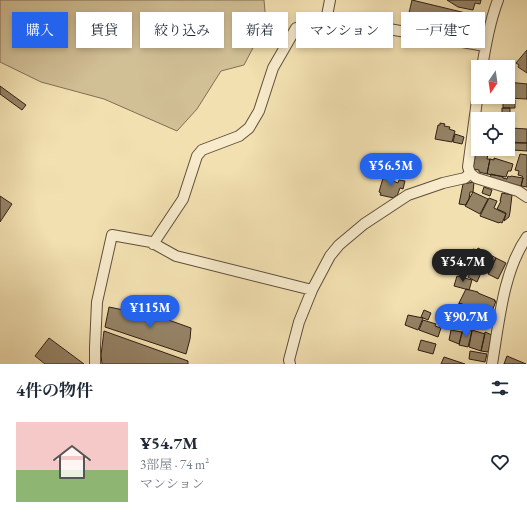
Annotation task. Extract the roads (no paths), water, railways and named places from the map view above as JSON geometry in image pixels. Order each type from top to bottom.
[{"type":"street","points":[[328,12],[330,0]]},
{"type":"street","points":[[485,46],[498,0]]},
{"type":"street","points":[[153,244],[182,199],[197,156],[202,150],[239,136],[249,128],[258,111],[273,68],[296,28]]},
{"type":"street","points":[[483,60],[485,48]]},
{"type":"street","points":[[477,104],[468,167],[470,173],[476,178],[518,192],[527,197]]},
{"type":"street","points":[[290,364],[289,360],[299,322],[312,290],[330,256],[339,245],[364,224],[408,195],[443,183],[465,178],[470,173]]},
{"type":"street","points":[[95,364],[97,302],[112,235],[153,244],[176,256],[312,290]]},
{"type":"street","points":[[492,364],[508,278],[519,248],[527,237]]}]
